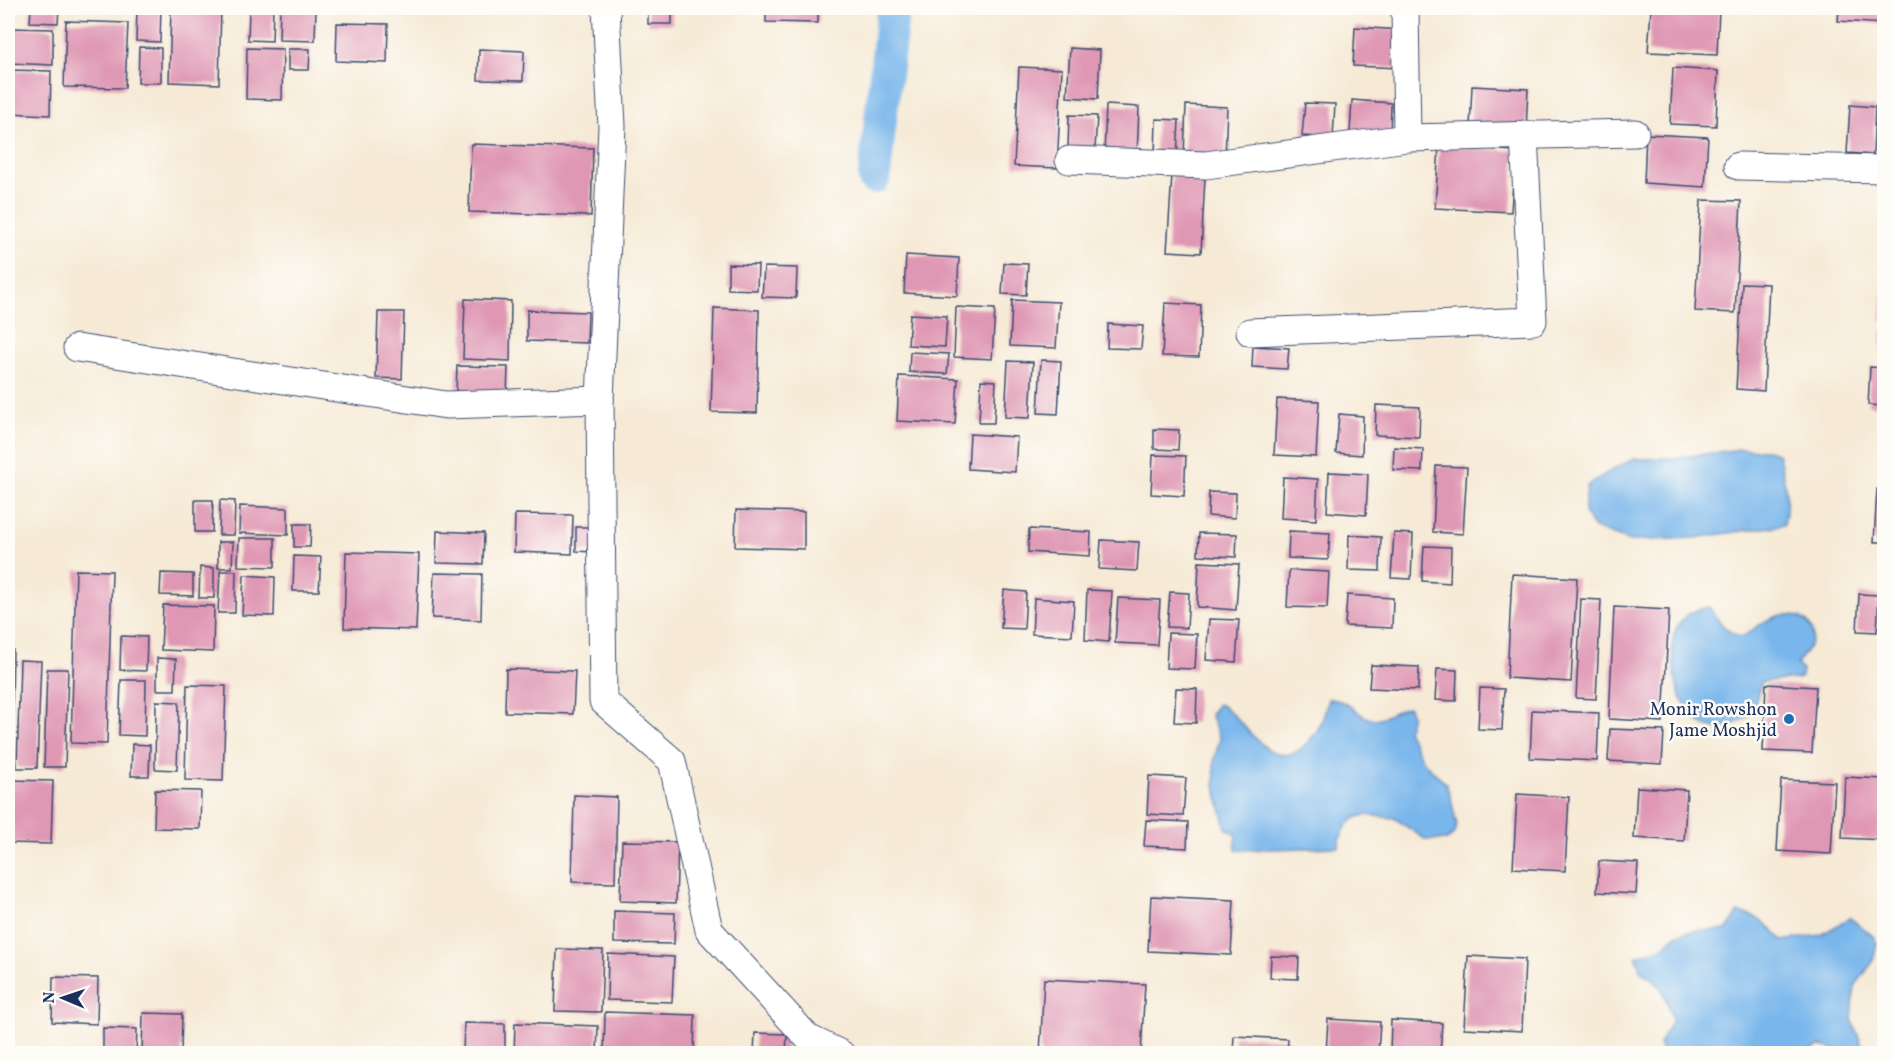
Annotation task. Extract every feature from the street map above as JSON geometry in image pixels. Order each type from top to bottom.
[{"type":"street","points":[[606,8],[612,126],[600,400],[603,701],[672,761],[709,930],[807,1038],[841,1053]]},
{"type":"street","points":[[1405,8],[1407,138]]},
{"type":"street","points":[[1069,160],[1206,165],[1407,138],[1635,133]]},
{"type":"street","points":[[1250,332],[1533,321],[1524,135]]},
{"type":"street","points":[[1738,166],[1884,169]]},
{"type":"street","points":[[77,348],[446,405],[600,400]]},
{"type":"water","points":[[1740,449],[1767,450],[1778,453],[1786,498],[1784,525],[1694,538],[1630,541],[1594,528],[1584,512],[1587,486],[1633,459],[1676,458]]},
{"type":"water","points":[[1709,607],[1727,629],[1742,637],[1781,615],[1795,615],[1801,618],[1810,626],[1812,632],[1810,646],[1797,664],[1802,670],[1801,677],[1762,682],[1751,713],[1733,724],[1717,728],[1705,725],[1687,708],[1676,683],[1674,669],[1673,644],[1676,629],[1684,618]]},
{"type":"water","points":[[1328,699],[1349,705],[1364,716],[1374,719],[1409,707],[1411,718],[1407,730],[1422,760],[1446,784],[1457,825],[1455,833],[1447,840],[1426,840],[1394,818],[1365,815],[1355,818],[1347,825],[1340,838],[1339,847],[1236,850],[1236,834],[1226,828],[1215,785],[1214,759],[1220,739],[1210,714],[1218,704],[1238,719],[1268,749],[1279,754],[1290,754],[1309,742],[1317,731]]},
{"type":"water","points":[[1738,913],[1758,919],[1769,926],[1783,941],[1821,935],[1850,918],[1873,936],[1877,943],[1873,962],[1855,986],[1852,1019],[1865,1053],[1846,1053],[1821,1046],[1801,1054],[1663,1053],[1659,1044],[1672,1020],[1668,1004],[1655,981],[1641,972],[1636,957],[1662,947],[1678,934],[1698,930],[1726,930]]},
{"type":"building","points":[[31,8],[59,8],[58,23],[30,22]]},
{"type":"building","points":[[137,8],[161,8],[160,42],[136,41]]},
{"type":"building","points":[[171,8],[221,8],[219,84],[169,82]]},
{"type":"building","points":[[249,8],[273,8],[272,41],[248,40]]},
{"type":"building","points":[[280,8],[316,8],[315,41],[279,40]]},
{"type":"building","points":[[648,8],[672,8],[672,24],[648,24]]},
{"type":"building","points":[[766,8],[818,8],[818,23],[766,22]]},
{"type":"building","points":[[1651,8],[1719,8],[1717,55],[1648,52]]},
{"type":"building","points":[[1839,8],[1884,8],[1884,24],[1838,21]]},
{"type":"building","points":[[66,21],[128,23],[125,88],[64,87]]},
{"type":"building","points":[[337,23],[388,24],[387,63],[336,61]]},
{"type":"building","points":[[1355,27],[1402,30],[1400,68],[1353,66]]},
{"type":"building","points":[[8,28],[53,29],[53,65],[8,63]]},
{"type":"building","points":[[139,47],[161,48],[161,83],[138,83]]},
{"type":"building","points":[[247,48],[283,49],[282,100],[246,99]]},
{"type":"building","points":[[1070,48],[1100,50],[1098,99],[1067,97]]},
{"type":"building","points":[[288,49],[310,49],[309,70],[288,70]]},
{"type":"building","points":[[479,49],[524,51],[523,81],[478,80]]},
{"type":"building","points":[[1019,67],[1062,69],[1057,168],[1014,166]]},
{"type":"building","points":[[1882,67],[1884,67],[1884,116],[1879,116]]},
{"type":"building","points":[[1673,68],[1718,71],[1716,126],[1670,124]]},
{"type":"building","points":[[8,70],[51,71],[50,115],[8,113]]},
{"type":"building","points":[[1472,86],[1528,89],[1526,130],[1470,128]]},
{"type":"building","points":[[1352,100],[1391,103],[1390,134],[1350,132]]},
{"type":"building","points":[[1305,103],[1335,104],[1333,138],[1302,136]]},
{"type":"building","points":[[1106,105],[1139,107],[1137,156],[1104,155]]},
{"type":"building","points":[[1186,105],[1227,107],[1225,157],[1184,155]]},
{"type":"building","points":[[1850,105],[1875,107],[1873,155],[1847,153]]},
{"type":"building","points":[[1069,115],[1097,116],[1095,150],[1068,149]]},
{"type":"building","points":[[1156,119],[1179,120],[1177,157],[1155,156]]},
{"type":"building","points":[[1646,134],[1708,137],[1705,187],[1644,183]]},
{"type":"building","points":[[471,144],[593,148],[591,216],[469,212]]},
{"type":"building","points":[[1439,146],[1515,151],[1511,212],[1435,208]]},
{"type":"building","points":[[1172,175],[1205,177],[1201,253],[1167,251]]},
{"type":"building","points":[[1701,200],[1741,201],[1735,313],[1695,311]]},
{"type":"building","points":[[906,255],[959,258],[957,296],[904,293]]},
{"type":"building","points":[[1004,263],[1028,264],[1026,295],[1002,294]]},
{"type":"building","points":[[728,264],[758,265],[757,290],[728,289]]},
{"type":"building","points":[[764,267],[797,268],[796,298],[762,297]]},
{"type":"building","points":[[1742,283],[1769,284],[1764,391],[1736,389]]},
{"type":"building","points":[[1883,291],[1884,320],[1881,320]]},
{"type":"building","points":[[465,299],[511,301],[510,361],[463,359]]},
{"type":"building","points":[[1012,300],[1059,302],[1056,348],[1010,346]]},
{"type":"building","points":[[1165,303],[1201,305],[1199,357],[1162,356]]},
{"type":"building","points":[[956,307],[995,309],[992,359],[954,357]]},
{"type":"building","points":[[714,308],[759,310],[757,413],[711,412]]},
{"type":"building","points":[[527,310],[588,312],[587,343],[527,341]]},
{"type":"building","points":[[378,312],[404,312],[402,379],[376,378]]},
{"type":"building","points":[[910,314],[947,316],[945,347],[908,345]]},
{"type":"building","points":[[1108,324],[1143,326],[1141,349],[1107,348]]},
{"type":"building","points":[[1882,329],[1884,329],[1884,364],[1881,364]]},
{"type":"building","points":[[1253,346],[1289,348],[1287,369],[1252,367]]},
{"type":"building","points":[[910,352],[949,354],[947,374],[909,372]]},
{"type":"building","points":[[1041,360],[1061,361],[1058,414],[1038,413]]},
{"type":"building","points":[[1008,361],[1033,362],[1030,418],[1005,417]]},
{"type":"building","points":[[457,366],[508,367],[507,395],[456,393]]},
{"type":"building","points":[[1870,367],[1884,368],[1884,406],[1868,405]]},
{"type":"building","points":[[899,376],[958,379],[955,424],[897,421]]},
{"type":"building","points":[[981,380],[996,381],[994,423],[979,423]]},
{"type":"building","points":[[1277,399],[1319,401],[1316,457],[1274,455]]},
{"type":"building","points":[[1376,405],[1420,407],[1419,437],[1375,435]]},
{"type":"building","points":[[1339,414],[1363,416],[1362,455],[1336,453]]},
{"type":"building","points":[[1154,429],[1179,430],[1178,450],[1154,449]]},
{"type":"building","points":[[970,434],[1017,437],[1015,472],[968,469]]},
{"type":"building","points":[[1883,437],[1884,480],[1881,480]]},
{"type":"building","points":[[1394,447],[1423,449],[1422,471],[1393,470]]},
{"type":"building","points":[[1153,455],[1186,456],[1184,496],[1151,494]]},
{"type":"building","points":[[1436,466],[1467,467],[1463,534],[1433,532]]},
{"type":"building","points":[[1329,472],[1368,474],[1366,515],[1327,512]]},
{"type":"building","points":[[1283,477],[1318,479],[1316,520],[1281,518]]},
{"type":"building","points":[[1877,489],[1884,489],[1884,542],[1874,542]]},
{"type":"building","points":[[1209,492],[1236,493],[1235,518],[1208,516]]},
{"type":"building","points":[[195,500],[213,500],[212,532],[195,532]]},
{"type":"building","points":[[220,500],[235,501],[234,535],[219,535]]},
{"type":"building","points":[[240,506],[288,508],[288,535],[239,533]]},
{"type":"building","points":[[736,510],[804,512],[804,549],[735,547]]},
{"type":"building","points":[[515,514],[573,515],[572,554],[514,552]]},
{"type":"building","points":[[294,524],[311,524],[310,547],[294,547]]},
{"type":"building","points":[[576,527],[594,527],[593,552],[576,551]]},
{"type":"building","points":[[1029,529],[1091,532],[1090,556],[1028,552]]},
{"type":"building","points":[[437,531],[484,533],[483,564],[436,563]]},
{"type":"building","points":[[1289,531],[1330,533],[1328,560],[1288,558]]},
{"type":"building","points":[[1199,533],[1237,534],[1236,557],[1198,555]]},
{"type":"building","points":[[1394,533],[1413,534],[1411,579],[1391,578]]},
{"type":"building","points":[[1349,535],[1381,537],[1380,571],[1348,570]]},
{"type":"building","points":[[239,538],[275,538],[275,567],[238,566]]},
{"type":"building","points":[[1101,540],[1139,542],[1137,571],[1099,569]]},
{"type":"building","points":[[218,542],[233,542],[232,568],[218,568]]},
{"type":"building","points":[[1424,546],[1451,547],[1450,583],[1422,581]]},
{"type":"building","points":[[346,552],[419,554],[416,630],[344,628]]},
{"type":"building","points":[[294,556],[321,557],[319,591],[293,591]]},
{"type":"building","points":[[1199,562],[1239,564],[1236,610],[1197,607]]},
{"type":"building","points":[[200,567],[214,568],[214,598],[199,598]]},
{"type":"building","points":[[76,570],[112,571],[107,744],[71,743]]},
{"type":"building","points":[[1289,570],[1329,572],[1327,608],[1287,607]]},
{"type":"building","points":[[220,571],[236,571],[235,613],[218,613]]},
{"type":"building","points":[[161,573],[193,574],[193,596],[160,595]]},
{"type":"building","points":[[434,573],[482,574],[481,620],[432,618]]},
{"type":"building","points":[[1512,574],[1577,578],[1571,682],[1507,678]]},
{"type":"building","points":[[244,575],[275,577],[274,616],[242,615]]},
{"type":"building","points":[[1004,590],[1026,592],[1024,629],[1001,628]]},
{"type":"building","points":[[1087,590],[1112,591],[1109,642],[1085,640]]},
{"type":"building","points":[[1170,592],[1189,593],[1187,628],[1167,627]]},
{"type":"building","points":[[1859,594],[1879,595],[1877,632],[1857,631]]},
{"type":"building","points":[[1347,595],[1393,598],[1392,628],[1345,626]]},
{"type":"building","points":[[1034,598],[1074,601],[1072,636],[1032,634]]},
{"type":"building","points":[[1118,598],[1160,600],[1157,645],[1115,643]]},
{"type":"building","points":[[1581,599],[1601,600],[1596,699],[1576,698]]},
{"type":"building","points":[[163,605],[214,606],[213,652],[161,650]]},
{"type":"building","points":[[1614,607],[1669,610],[1663,722],[1609,719]]},
{"type":"building","points":[[1209,619],[1239,620],[1236,662],[1206,660]]},
{"type":"building","points":[[1168,633],[1197,634],[1195,669],[1166,668]]},
{"type":"building","points":[[121,636],[147,637],[146,671],[120,670]]},
{"type":"building","points":[[8,650],[13,650],[11,757],[8,757]]},
{"type":"building","points":[[157,658],[176,659],[175,690],[157,690]]},
{"type":"building","points":[[20,660],[41,661],[37,768],[17,768]]},
{"type":"building","points":[[1371,665],[1419,667],[1418,690],[1369,688]]},
{"type":"building","points":[[47,669],[68,669],[65,767],[44,767]]},
{"type":"building","points":[[506,669],[575,671],[573,714],[505,712]]},
{"type":"building","points":[[1437,669],[1457,670],[1456,701],[1435,700]]},
{"type":"building","points":[[121,680],[146,680],[145,736],[119,735]]},
{"type":"building","name":"Monir Rowshon Jame Moshjid","points":[[1766,684],[1816,687],[1812,753],[1763,751]]},
{"type":"building","points":[[187,685],[226,686],[223,781],[185,780]]},
{"type":"building","points":[[1176,688],[1197,689],[1196,723],[1174,722]]},
{"type":"building","points":[[1480,688],[1504,689],[1502,730],[1478,729]]},
{"type":"building","points":[[156,701],[179,702],[177,770],[155,769]]},
{"type":"building","points":[[1532,710],[1599,713],[1597,761],[1530,758]]},
{"type":"building","points":[[1610,729],[1664,731],[1662,764],[1608,761]]},
{"type":"building","points":[[132,744],[150,745],[149,776],[131,776]]},
{"type":"building","points":[[1149,776],[1186,778],[1183,816],[1147,814]]},
{"type":"building","points":[[1845,777],[1884,779],[1884,840],[1842,838]]},
{"type":"building","points":[[8,780],[53,781],[51,844],[8,843]]},
{"type":"building","points":[[1781,780],[1835,782],[1831,854],[1777,851]]},
{"type":"building","points":[[1637,787],[1687,790],[1684,841],[1634,838]]},
{"type":"building","points":[[155,790],[201,791],[200,829],[154,828]]},
{"type":"building","points":[[1517,794],[1569,797],[1565,871],[1513,868]]},
{"type":"building","points":[[574,795],[617,797],[615,883],[572,882]]},
{"type":"building","points":[[1146,820],[1188,822],[1187,848],[1144,846]]},
{"type":"building","points":[[622,841],[678,842],[676,903],[620,901]]},
{"type":"building","points":[[1599,861],[1638,863],[1636,894],[1597,892]]},
{"type":"building","points":[[1151,896],[1234,900],[1231,955],[1148,951]]},
{"type":"building","points":[[614,911],[675,913],[674,944],[614,943]]},
{"type":"building","points":[[557,949],[603,950],[601,1012],[555,1011]]},
{"type":"building","points":[[608,954],[674,957],[672,1002],[607,1000]]},
{"type":"building","points":[[1271,956],[1299,957],[1298,979],[1270,978]]},
{"type":"building","points":[[1468,956],[1525,959],[1522,1031],[1464,1028]]},
{"type":"building","points":[[53,977],[98,978],[97,1024],[52,1022]]},
{"type":"building","points":[[1044,979],[1145,984],[1141,1054],[1040,1054]]},
{"type":"building","points":[[605,1012],[695,1015],[694,1054],[604,1054]]},
{"type":"building","points":[[143,1013],[182,1014],[181,1054],[142,1054]]},
{"type":"building","points":[[1328,1019],[1380,1022],[1378,1054],[1326,1054]]},
{"type":"building","points":[[1391,1020],[1442,1023],[1440,1054],[1390,1054]]},
{"type":"building","points":[[464,1023],[505,1024],[505,1054],[463,1054]]},
{"type":"building","points":[[515,1023],[598,1026],[597,1054],[514,1054]]},
{"type":"building","points":[[103,1028],[137,1029],[136,1054],[103,1054]]},
{"type":"building","points":[[755,1033],[787,1034],[786,1054],[754,1054]]},
{"type":"building","points":[[1234,1036],[1288,1039],[1287,1054],[1233,1054]]},
{"type":"waterway","points":[[874,178],[893,8]]},
{"type":"place","name":"Monir Rowshon Jame Moshjid","points":[[1789,719]]}]
